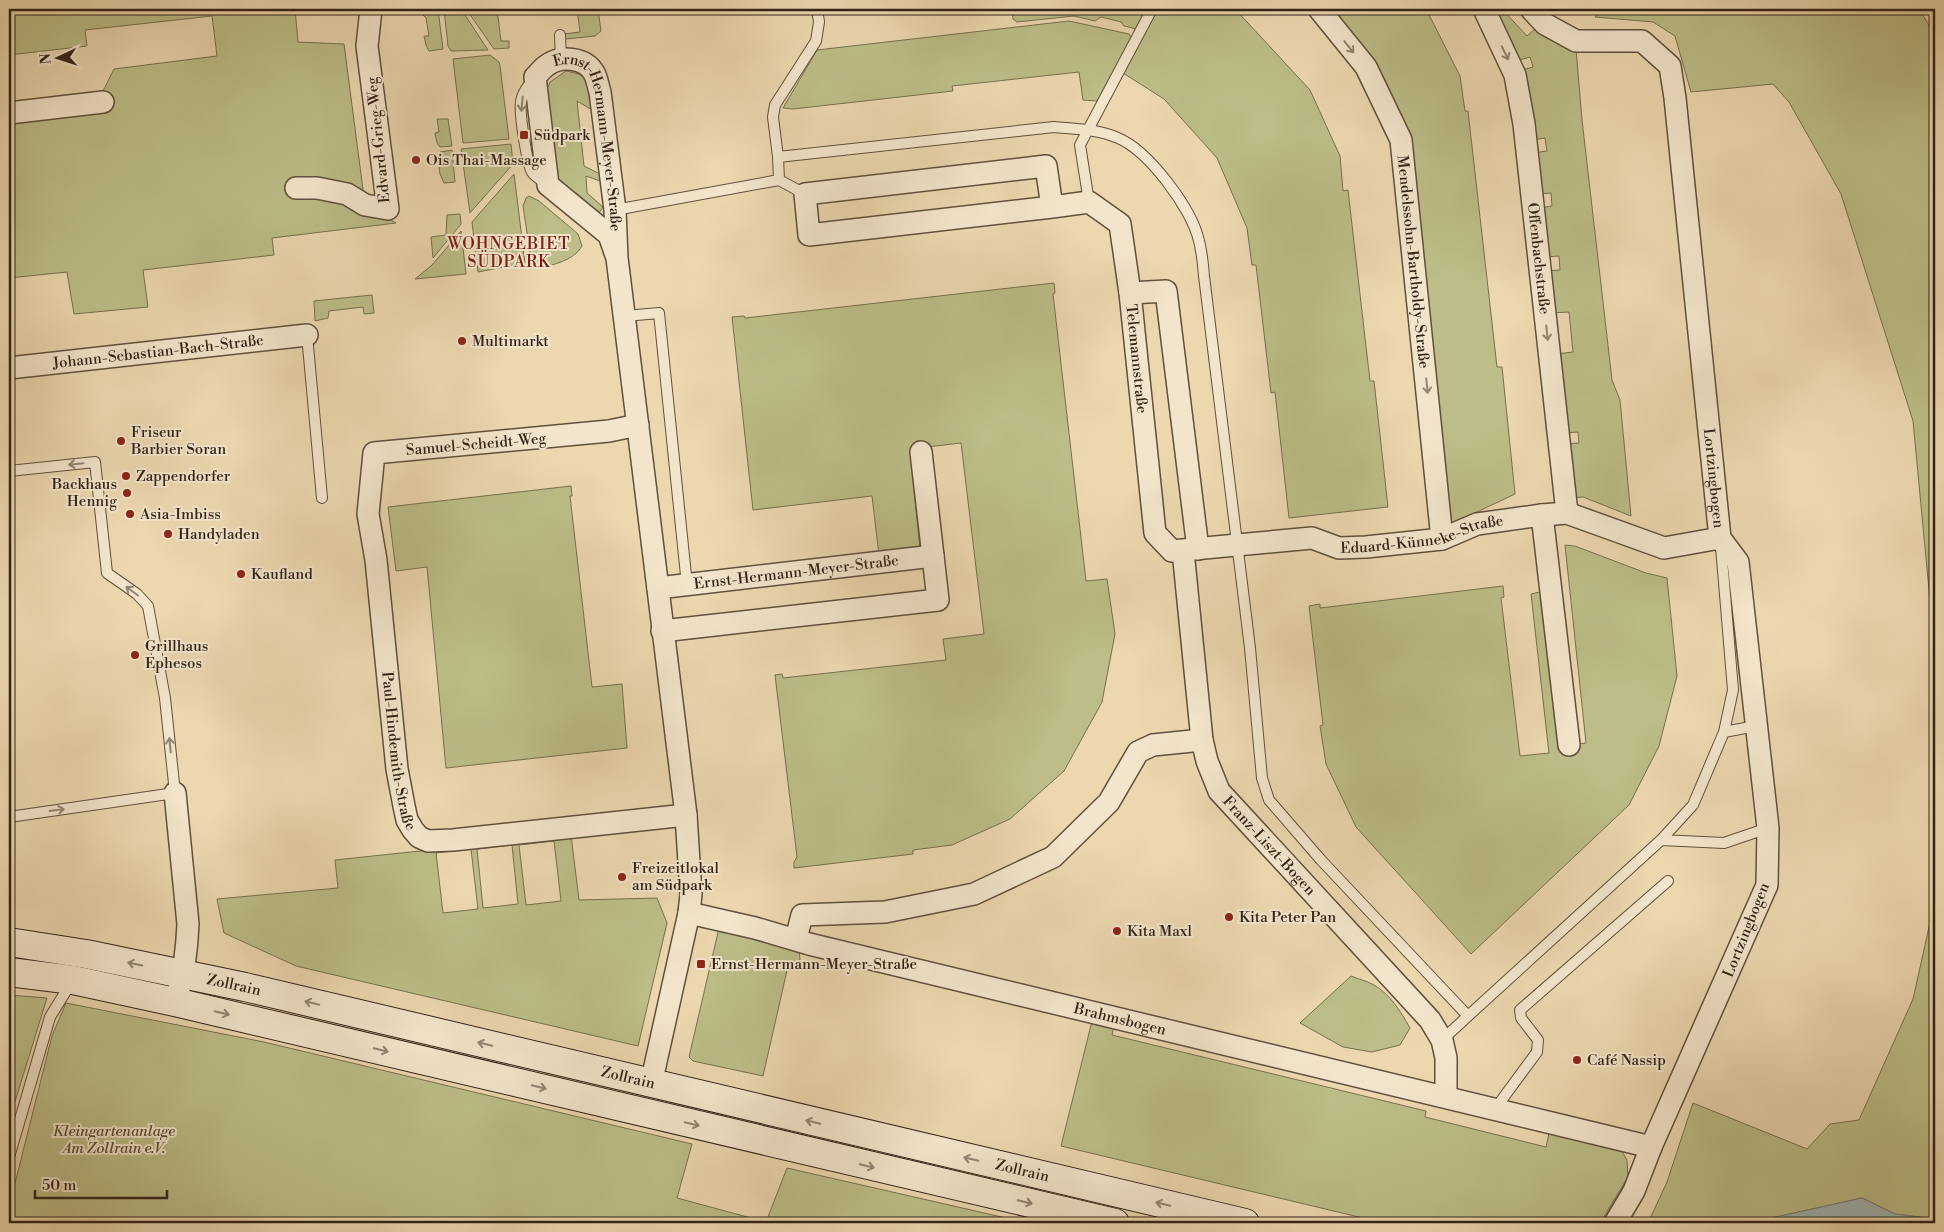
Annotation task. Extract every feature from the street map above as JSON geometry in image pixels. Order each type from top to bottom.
[{"type":"main road","name":"Zollrain","points":[[9,942],[86,954],[183,973],[1245,1223]]},
{"type":"main road","name":"Zollrain","points":[[9,972],[72,980],[175,1002],[1115,1223]]},
{"type":"main road","points":[[644,1112],[651,1084]]},
{"type":"street","name":"Edvard-Grieg-Weg","points":[[296,188],[317,188],[347,194],[365,205],[388,209],[368,46],[371,9]]},
{"type":"street","name":"Mendelssohn-Bartholdy-Straße","points":[[1319,9],[1366,67],[1402,140],[1442,539]]},
{"type":"street","name":"Offenbachstraße","points":[[1484,9],[1515,75],[1524,124],[1567,513]]},
{"type":"street","name":"Lortzingbogen","points":[[1531,9],[1546,24],[1576,41],[1642,41],[1670,66],[1696,291],[1720,538],[1738,562],[1768,828],[1767,885],[1651,1147],[1634,1192],[1615,1223]]},
{"type":"street","name":"Ernst-Hermann-Meyer-Straße","points":[[617,258],[609,236],[548,185],[535,77],[546,65],[562,60],[575,59],[587,64],[595,74],[600,92],[615,210],[617,258],[686,815],[691,894],[689,913],[651,1084]]},
{"type":"street","points":[[9,113],[103,102]]},
{"type":"street","points":[[1052,207],[1046,166],[804,194],[810,235],[1052,207],[1089,202]]},
{"type":"street","name":"Telemannstraße","points":[[1089,202],[1120,224],[1130,292],[1155,532],[1172,551],[1191,550]]},
{"type":"street","name":"Franz-Liszt-Bogen","points":[[1130,292],[1166,291],[1191,550],[1202,740],[1207,761],[1219,791],[1430,1020],[1442,1040],[1446,1058],[1446,1097]]},
{"type":"street","name":"Johann-Sebastian-Bach-Straße","points":[[9,368],[307,334]]},
{"type":"street","name":"Samuel-Scheidt-Weg","points":[[368,514],[374,453],[609,431],[638,426]]},
{"type":"street","points":[[662,631],[938,600],[921,452]]},
{"type":"street","name":"Eduard-Künneke-Straße","points":[[1191,550],[1312,538],[1339,548],[1442,539],[1477,524],[1567,513],[1664,548],[1720,538]]},
{"type":"street","name":"Paul-Hindemith-Straße","points":[[368,514],[376,560],[397,769],[407,820],[412,830],[419,837],[428,840],[453,840],[686,815]]},
{"type":"street","points":[[1542,515],[1569,745]]},
{"type":"street","name":"Ernst-Hermann-Meyer-Straße","points":[[658,588],[933,556]]},
{"type":"street","points":[[796,939],[802,915],[885,912],[974,894],[1053,858],[1109,802],[1138,752],[1153,745],[1202,740]]},
{"type":"street","points":[[175,794],[188,924],[188,945],[175,1002]]},
{"type":"street","name":"Brahmsbogen","points":[[689,913],[716,918],[809,944],[1446,1097]]},
{"type":"street","points":[[1446,1097],[1651,1147]]},
{"type":"street","name":"Lortzingbogen","points":[[1630,1223],[1634,1192]]},
{"type":"lane","points":[[779,180],[773,117],[775,105],[816,41],[817,9]]},
{"type":"lane","points":[[1089,202],[1080,145],[1152,9]]},
{"type":"lane","points":[[560,35],[562,60]]},
{"type":"lane","points":[[778,157],[1054,127],[1088,130],[1118,138],[1144,155],[1186,208],[1199,240],[1251,657],[1262,778],[1269,800],[1321,860],[1468,1016]]},
{"type":"lane","points":[[615,210],[779,180],[804,194]]},
{"type":"lane","points":[[625,316],[659,313],[686,585]]},
{"type":"lane","points":[[307,334],[322,498]]},
{"type":"lane","points":[[9,471],[95,462],[107,573],[137,594],[148,606],[165,698],[175,794],[9,817]]},
{"type":"lane","points":[[1442,1040],[1661,840],[1693,805],[1724,732],[1733,690],[1720,538]]},
{"type":"lane","points":[[1724,732],[1756,726]]},
{"type":"lane","points":[[1661,840],[1724,842],[1768,828]]},
{"type":"lane","points":[[1495,1109],[1537,1052],[1538,1040],[1521,1018],[1520,1010],[1668,881]]},
{"type":"lane","points":[[9,1158],[50,1017],[72,980]]},
{"type":"green space","points":[[9,9],[295,9],[298,42],[344,44],[365,205],[396,223],[272,238],[274,255],[143,270],[148,307],[74,314],[67,272],[9,278],[9,119],[93,111],[114,69],[217,56],[212,16],[85,30],[87,46],[9,55]]},
{"type":"green space","points":[[421,9],[438,9],[443,49],[429,51],[424,36],[429,36],[426,18],[422,14]]},
{"type":"green space","points":[[444,9],[461,9],[488,50],[451,51],[448,46]]},
{"type":"green space","points":[[466,9],[497,9],[501,41],[509,41],[509,48],[494,49]]},
{"type":"green space","points":[[577,9],[598,9],[601,31],[595,36],[566,39],[564,34],[580,32]]},
{"type":"green space","points":[[1012,9],[1149,9],[1137,29],[1124,26],[1121,22],[1101,17],[1095,21],[1074,16],[1017,22],[1013,19]]},
{"type":"green space","points":[[1158,9],[1235,9],[1310,90],[1340,156],[1343,191],[1348,190],[1370,381],[1374,381],[1388,507],[1289,518],[1275,392],[1271,393],[1256,265],[1252,265],[1247,228],[1217,158],[1164,99],[1123,73]]},
{"type":"green space","points":[[1319,9],[1426,9],[1460,76],[1465,111],[1468,111],[1497,367],[1502,367],[1515,494],[1441,527],[1401,140]]},
{"type":"green space","points":[[1491,9],[1502,9],[1527,36],[1537,27],[1561,46],[1576,49],[1582,120],[1612,380],[1620,400],[1631,516],[1583,497],[1572,498],[1565,444],[1579,443],[1578,432],[1564,433],[1556,354],[1573,352],[1569,312],[1551,313],[1546,271],[1560,270],[1559,256],[1545,257],[1539,208],[1552,206],[1551,193],[1537,194],[1533,153],[1547,151],[1545,138],[1531,140],[1519,71],[1533,67],[1530,57],[1516,61]]},
{"type":"green space","points":[[1602,9],[1919,9],[1935,35],[1935,653],[1913,421],[1841,194],[1789,102],[1773,84],[1691,92],[1675,36],[1653,22],[1595,17]]},
{"type":"green space","points":[[1069,21],[1129,34],[1131,37],[1131,42],[1097,101],[1083,100],[1079,72],[952,86],[953,91],[793,109],[783,108],[817,50]]},
{"type":"green space","points":[[490,55],[499,62],[500,66],[509,139],[463,143],[453,59]]},
{"type":"green space","points":[[566,71],[579,74],[588,81],[592,110],[577,101],[584,166],[600,174],[600,181],[586,176],[587,193],[603,207],[599,213],[595,213],[560,183],[555,171],[546,91],[550,82]]},
{"type":"green space","points":[[437,119],[448,119],[452,146],[440,147],[437,143],[435,133],[439,132]]},
{"type":"green space","points":[[511,144],[513,164],[470,213],[461,149]]},
{"type":"green space","points":[[452,150],[455,182],[444,183],[440,174],[439,166],[442,164],[440,152]]},
{"type":"green space","points":[[514,174],[525,263],[478,272],[472,222]]},
{"type":"green space","points":[[529,196],[539,201],[578,234],[582,246],[578,251],[567,259],[553,265],[532,266],[523,206],[526,198]]},
{"type":"green space","points":[[460,214],[461,224],[433,258],[431,237],[446,235],[447,215]]},
{"type":"green space","points":[[461,231],[466,274],[415,279],[432,265]]},
{"type":"green space","points":[[1054,283],[1055,293],[1053,294],[1086,581],[1107,579],[1115,634],[1102,702],[1064,771],[1010,819],[952,845],[913,850],[913,854],[794,868],[794,862],[797,857],[775,675],[782,674],[783,678],[946,660],[943,639],[984,634],[961,443],[910,449],[920,549],[879,555],[872,496],[753,510],[732,317],[744,316],[745,318]]},
{"type":"green space","points":[[372,295],[374,313],[364,314],[363,307],[329,311],[328,318],[315,321],[314,301]]},
{"type":"green space","points":[[571,486],[572,496],[570,496],[592,687],[622,684],[627,748],[446,768],[427,567],[396,571],[388,507]]},
{"type":"green space","points":[[1565,545],[1575,546],[1646,573],[1667,578],[1677,676],[1659,746],[1629,805],[1471,954],[1356,827],[1326,764],[1320,726],[1323,725],[1309,606],[1320,604],[1320,608],[1503,586],[1504,597],[1501,598],[1520,756],[1549,753],[1531,594],[1544,591],[1569,745],[1586,743]]},
{"type":"green space","points":[[571,835],[579,900],[657,898],[667,923],[638,1046],[296,966],[224,933],[217,899],[338,888],[335,860]],"holes":[[[554,841],[561,901],[526,905],[519,845]],[[512,845],[518,904],[483,908],[477,849]],[[471,849],[478,909],[443,913],[436,853]]]},
{"type":"green space","points":[[1935,900],[1935,1219],[1895,1214],[1862,1198],[1749,1223],[1648,1223],[1667,1182],[1693,1103],[1807,1149],[1830,1124],[1859,1120],[1913,999]]},
{"type":"green space","points":[[719,928],[799,950],[798,968],[788,966],[763,1076],[693,1061],[689,1057]]},
{"type":"green space","points":[[1351,976],[1380,989],[1399,1010],[1410,1028],[1400,1045],[1372,1052],[1343,1047],[1300,1023]]},
{"type":"green space","points":[[9,995],[47,998],[9,1121]]},
{"type":"green space","name":"Kleingartenanlage Am Zollrain e.V.","points":[[66,1003],[264,1042],[692,1144],[677,1198],[766,1222],[787,1168],[1028,1223],[9,1223],[9,1207],[52,1036]]},
{"type":"green space","points":[[1093,1017],[1115,1022],[1112,1035],[1426,1111],[1425,1117],[1546,1147],[1550,1129],[1621,1150],[1627,1160],[1628,1177],[1600,1223],[1384,1223],[1061,1146]]},
{"type":"water","points":[[1862,1198],[1895,1214],[1935,1219],[1935,1223],[1749,1223]]},
{"type":"place","name":"Südpark","points":[[524,135]]},
{"type":"place","name":"Ois Thai-Massage","points":[[416,160]]},
{"type":"place","name":"Multimarkt","points":[[462,341]]},
{"type":"place","name":"Friseur Barbier Soran","points":[[121,441]]},
{"type":"place","name":"Zappendorfer","points":[[126,476]]},
{"type":"place","name":"Backhaus Hennig","points":[[127,493]]},
{"type":"place","name":"Asia-Imbiss","points":[[130,514]]},
{"type":"place","name":"Handyladen","points":[[168,534]]},
{"type":"place","name":"Kaufland","points":[[241,574]]},
{"type":"place","name":"Grillhaus Ephesos","points":[[135,655]]},
{"type":"place","name":"Freizeitlokal am Südpark","points":[[622,877]]},
{"type":"place","name":"Kita Peter Pan","points":[[1229,917]]},
{"type":"place","name":"Kita Maxl","points":[[1117,931]]},
{"type":"place","name":"Ernst-Hermann-Meyer-Straße","points":[[701,964]]},
{"type":"place","name":"Café Nassip","points":[[1577,1060]]},
{"type":"district","name":"WOHNGEBIET SÜDPARK","points":[[509,252]]}]
